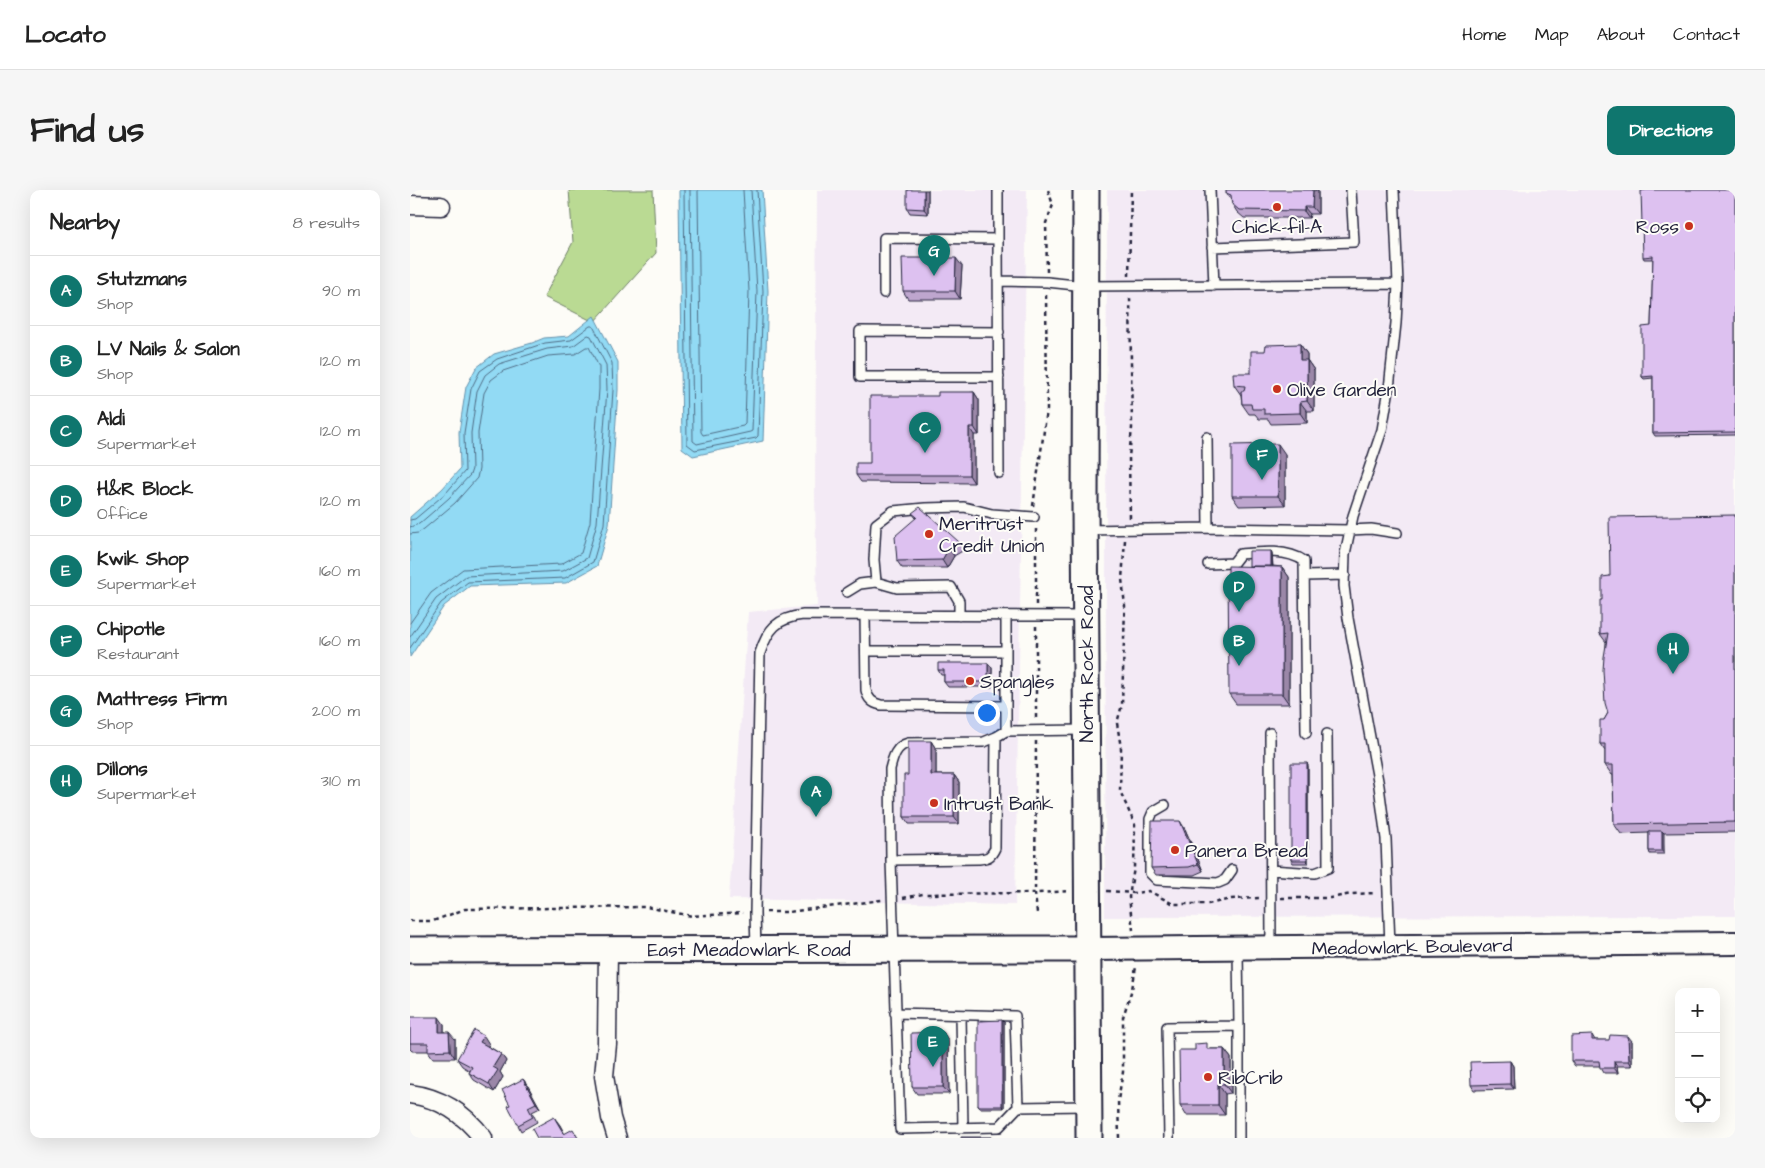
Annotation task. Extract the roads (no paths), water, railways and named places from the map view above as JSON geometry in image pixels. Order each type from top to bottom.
[{"type":"main road","name":"North Rock Road","points":[[1086,190],[1085,530],[1089,1138]]},
{"type":"main road","name":"East Meadowlark Road","points":[[410,950],[1088,949]]},
{"type":"street","points":[[410,205],[441,206]]},
{"type":"street","name":"Meadowlark Boulevard","points":[[1088,949],[1735,943]]},
{"type":"street","points":[[608,949],[607,1044],[604,1076],[611,1118],[617,1138]]},
{"type":"street","points":[[410,1094],[431,1098],[451,1107],[470,1123],[483,1138]]},
{"type":"lane","points":[[998,190],[1000,473]]},
{"type":"lane","points":[[1210,190],[1214,286]]},
{"type":"lane","points":[[1212,247],[1354,242],[1351,190]]},
{"type":"lane","points":[[1390,946],[1386,839],[1379,786],[1348,618],[1345,554],[1353,516],[1382,430],[1391,370],[1398,284],[1394,190]]},
{"type":"lane","points":[[884,293],[884,238],[998,239]]},
{"type":"lane","points":[[999,281],[1047,282],[1085,286],[1398,284]]},
{"type":"lane","points":[[999,332],[860,331],[860,377],[999,377]]},
{"type":"lane","points":[[1207,437],[1208,528]]},
{"type":"lane","points":[[876,582],[874,560],[876,524],[893,511],[964,507],[992,514],[1034,517]]},
{"type":"lane","points":[[1085,530],[1208,528],[1371,529],[1397,533]]},
{"type":"lane","points":[[1208,564],[1233,563],[1240,554],[1284,553],[1296,555],[1304,561],[1306,733]]},
{"type":"lane","points":[[1305,576],[1345,575]]},
{"type":"lane","points":[[847,592],[860,584],[876,582],[897,588],[951,587],[959,601],[959,616]]},
{"type":"lane","points":[[865,615],[866,690],[869,699],[874,703],[882,705],[1006,706]]},
{"type":"lane","points":[[756,949],[760,653],[765,638],[774,625],[792,616],[1086,616]]},
{"type":"lane","points":[[1006,616],[1006,731]]},
{"type":"lane","points":[[866,650],[1006,652]]},
{"type":"lane","points":[[895,1013],[1015,1016],[1018,1107],[1000,1127],[900,1129],[895,1013],[893,949],[890,769],[897,750],[902,745],[908,743],[984,742],[1006,731],[1087,730]]},
{"type":"lane","points":[[1270,733],[1271,947]]},
{"type":"lane","points":[[1271,870],[1316,873],[1328,868],[1327,734]]},
{"type":"lane","points":[[891,860],[989,858],[995,848],[996,737]]},
{"type":"lane","points":[[1165,805],[1153,812],[1150,819],[1150,873],[1157,880],[1218,883],[1225,880],[1232,870]]},
{"type":"lane","points":[[1238,948],[1240,1138]]},
{"type":"lane","points":[[961,1014],[963,1128]]},
{"type":"lane","points":[[1169,1138],[1167,1027],[1239,1026]]},
{"type":"lane","points":[[1018,1107],[1089,1106]]},
{"type":"water","points":[[679,190],[762,190],[768,291],[763,441],[693,456],[682,448]]},
{"type":"water","points":[[594,316],[618,362],[618,390],[609,525],[597,566],[566,583],[470,586],[444,606],[410,657],[410,517],[442,489],[460,469],[459,432],[466,387],[476,368],[494,354],[544,338],[569,336]]},
{"type":"place","name":"Chick-fil-A","points":[[1277,207]]},
{"type":"place","name":"Ross","points":[[1689,226]]},
{"type":"place","name":"Mattress Firm","points":[[934,276]]},
{"type":"place","name":"Olive Garden","points":[[1277,389]]},
{"type":"place","name":"Aldi","points":[[925,453]]},
{"type":"place","name":"Chipotle","points":[[1262,480]]},
{"type":"place","name":"Meritrust Credit Union","points":[[929,534]]},
{"type":"place","name":"H&R Block","points":[[1239,612]]},
{"type":"place","name":"LV Nails & Salon","points":[[1239,666]]},
{"type":"place","name":"Dillons","points":[[1673,674]]},
{"type":"place","name":"Spangles","points":[[970,681]]},
{"type":"place","name":"Intrust Bank","points":[[934,803]]},
{"type":"place","name":"Stutzmans","points":[[816,817]]},
{"type":"place","name":"Panera Bread","points":[[1175,850]]},
{"type":"place","name":"Kwik Shop","points":[[933,1067]]},
{"type":"place","name":"RibCrib","points":[[1208,1077]]}]
